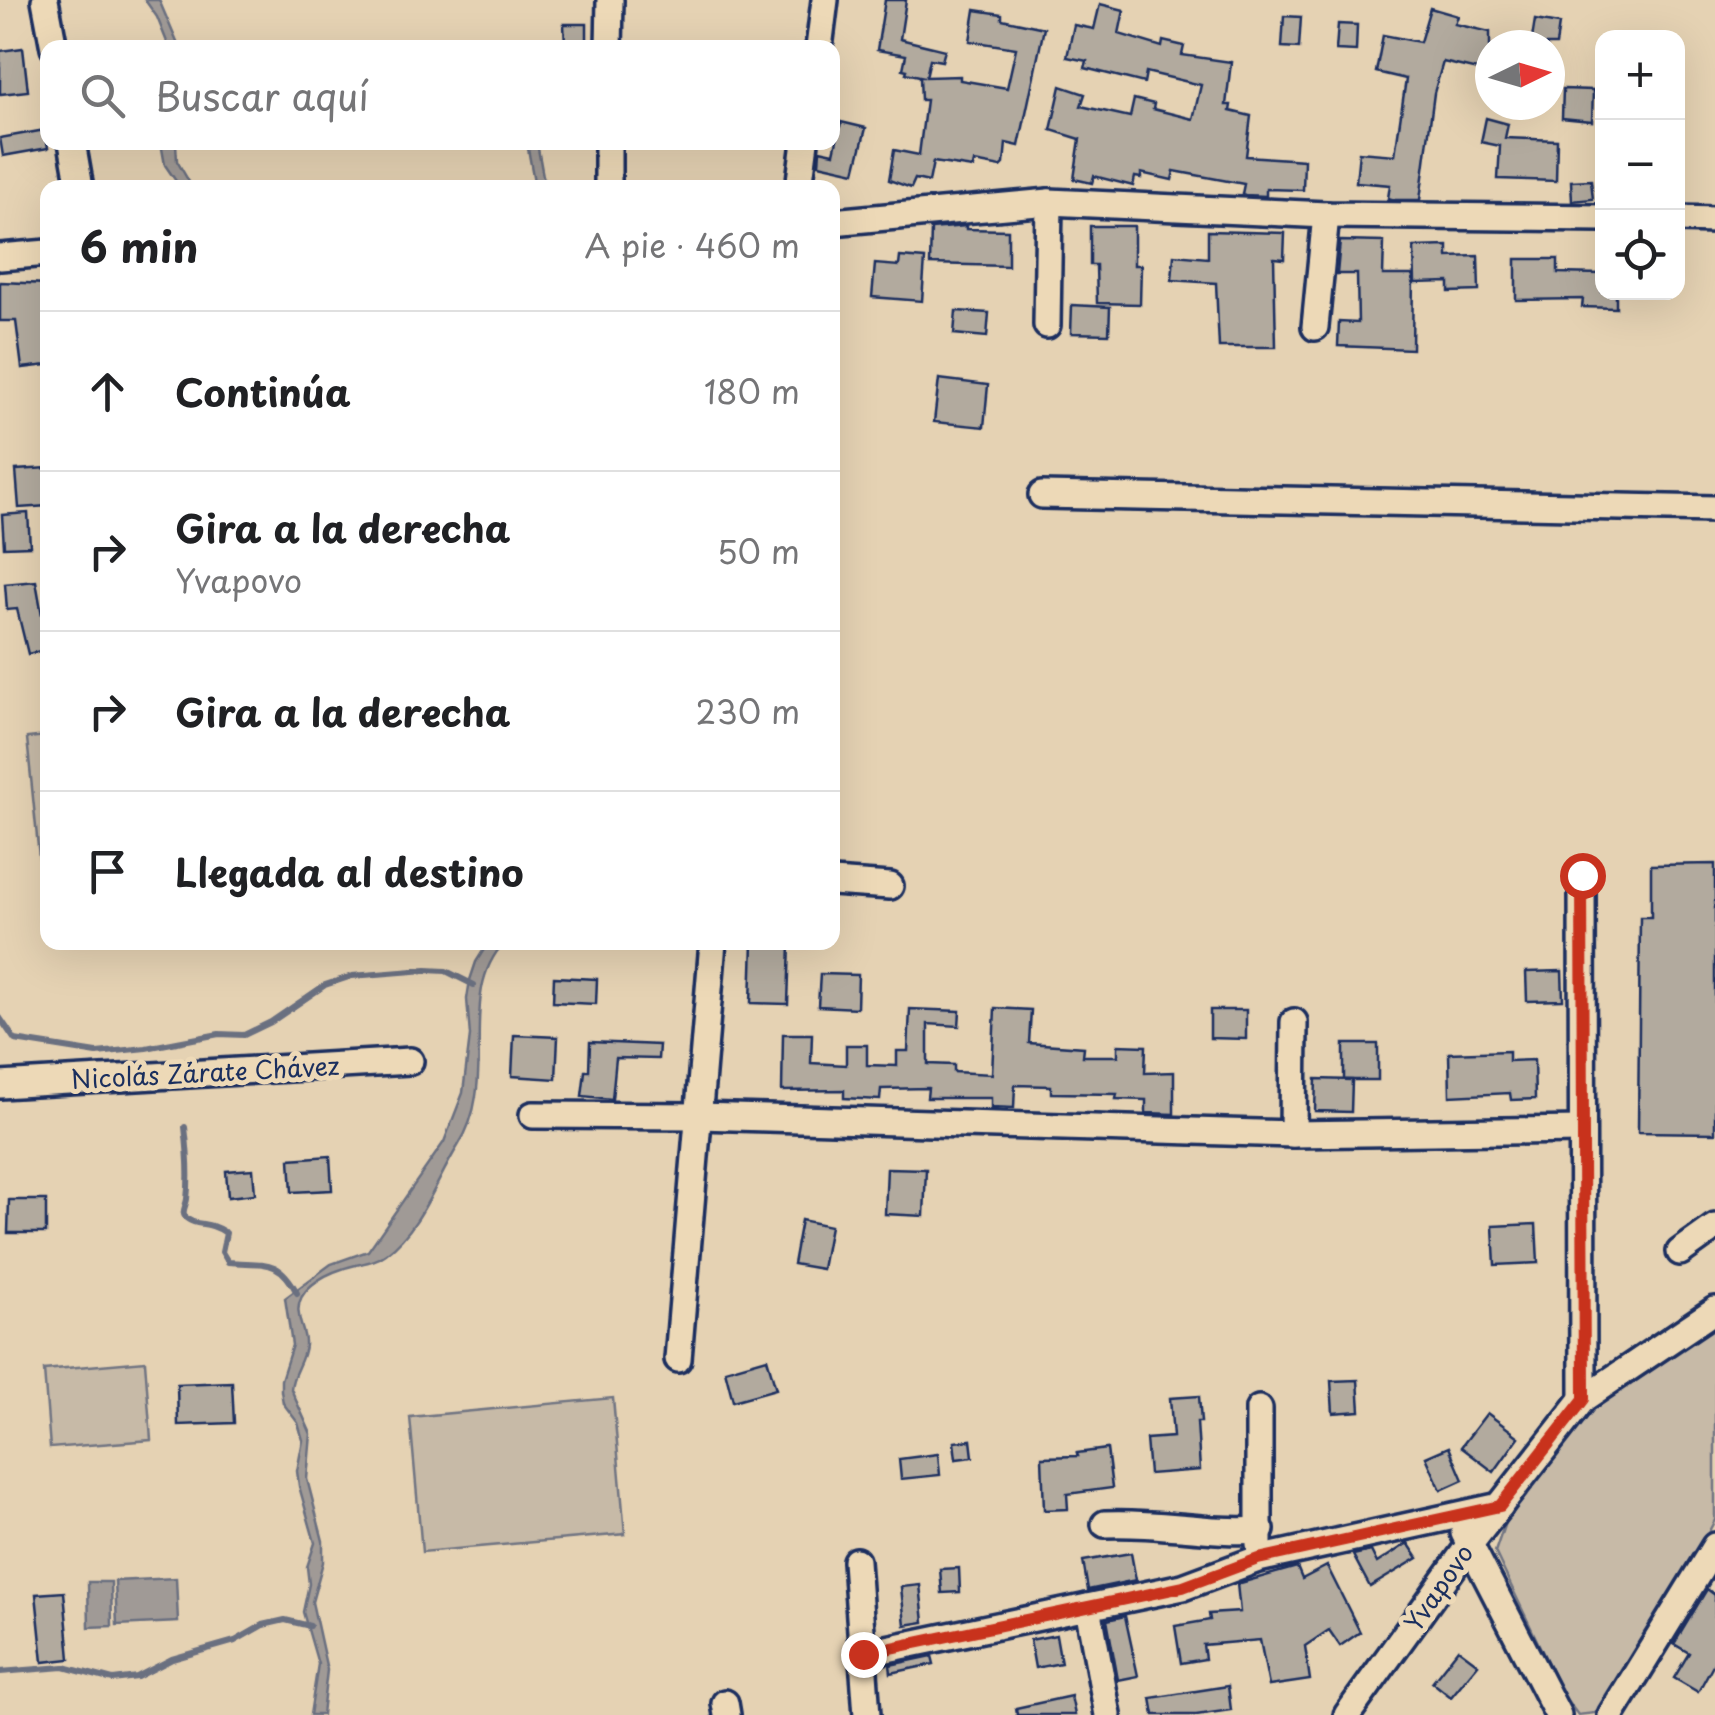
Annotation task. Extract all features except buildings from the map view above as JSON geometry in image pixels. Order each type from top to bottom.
[{"type":"street","points":[[45,0],[52,40]]},
{"type":"street","points":[[610,0],[610,40]]},
{"type":"street","points":[[819,40],[825,0]]},
{"type":"street","points":[[73,150],[79,180]]},
{"type":"street","points":[[608,150],[608,180]]},
{"type":"street","points":[[800,180],[804,150]]},
{"type":"street","points":[[1047,325],[1049,202]]},
{"type":"street","points":[[840,221],[1049,202],[1326,215],[1595,218]]},
{"type":"street","points":[[1315,327],[1326,215]]},
{"type":"street","points":[[1685,219],[1715,220]]},
{"type":"street","points":[[0,257],[40,253]]},
{"type":"street","points":[[1042,495],[1715,509]]},
{"type":"street","points":[[1582,875],[1584,1399]]},
{"type":"street","points":[[840,883],[890,886]]},
{"type":"street","points":[[678,1360],[712,950]]},
{"type":"street","points":[[1293,1134],[1294,1022]]},
{"type":"street","name":"Nicolás Zárate Chávez","points":[[0,1085],[410,1061]]},
{"type":"street","points":[[533,1115],[700,1116],[1293,1134],[1582,1130]]},
{"type":"street","points":[[1680,1252],[1715,1227]]},
{"type":"street","name":"Yvapovo","points":[[1348,1715],[1470,1544],[1584,1399],[1715,1310]]},
{"type":"street","points":[[1258,1559],[1259,1409]]},
{"type":"street","points":[[863,1654],[1183,1587],[1258,1559],[1500,1506]]},
{"type":"street","points":[[1454,1515],[1558,1715]]},
{"type":"street","points":[[1106,1524],[1156,1523],[1206,1531],[1260,1530]]},
{"type":"street","points":[[1611,1715],[1715,1546]]},
{"type":"street","points":[[856,1561],[867,1715]]},
{"type":"street","points":[[1088,1607],[1108,1715]]},
{"type":"shaded area","points":[[145,0],[159,0],[176,40],[166,40]]},
{"type":"shaded area","points":[[162,150],[176,150],[177,161],[188,180],[175,180],[165,165]]},
{"type":"shaded area","points":[[528,150],[538,150],[544,180],[534,180]]},
{"type":"shaded area","points":[[40,737],[39,857],[27,738]]},
{"type":"shaded area","points":[[484,950],[499,950],[482,987],[476,1093],[470,1120],[458,1146],[418,1218],[398,1243],[376,1260],[319,1280],[305,1291],[299,1306],[305,1345],[291,1389],[311,1434],[307,1479],[323,1541],[323,1562],[312,1602],[327,1670],[322,1715],[310,1715],[318,1664],[303,1612],[309,1584],[307,1567],[315,1543],[297,1471],[303,1440],[298,1423],[283,1403],[281,1391],[292,1345],[285,1298],[331,1264],[368,1251],[444,1142],[463,1093],[470,1036],[467,999],[476,962]]},
{"type":"shaded area","points":[[1715,1318],[1715,1520],[1612,1711],[1578,1715],[1563,1695],[1495,1552],[1511,1505],[1592,1408]]},
{"type":"shaded area","points":[[145,1361],[151,1440],[50,1448],[44,1370]]},
{"type":"shaded area","points":[[613,1398],[625,1534],[422,1552],[410,1417]]},
{"type":"shaded area","points":[[176,1578],[178,1622],[117,1625],[115,1581]]},
{"type":"shaded area","points":[[88,1582],[111,1582],[112,1626],[89,1627]]},
{"type":"waterway","points":[[0,1018],[15,1040],[97,1053],[219,1034],[244,1035],[271,1022],[325,985],[352,976],[446,971],[474,985]]},
{"type":"waterway","points":[[185,1127],[186,1218],[226,1233],[222,1252],[228,1262],[276,1268],[297,1293]]},
{"type":"waterway","points":[[0,1672],[64,1667],[113,1680],[137,1677],[172,1659],[235,1641],[263,1625],[285,1620],[310,1626]]},
{"type":"route","points":[[863,1654],[1183,1587],[1258,1559],[1500,1506],[1584,1399],[1582,875]]}]
